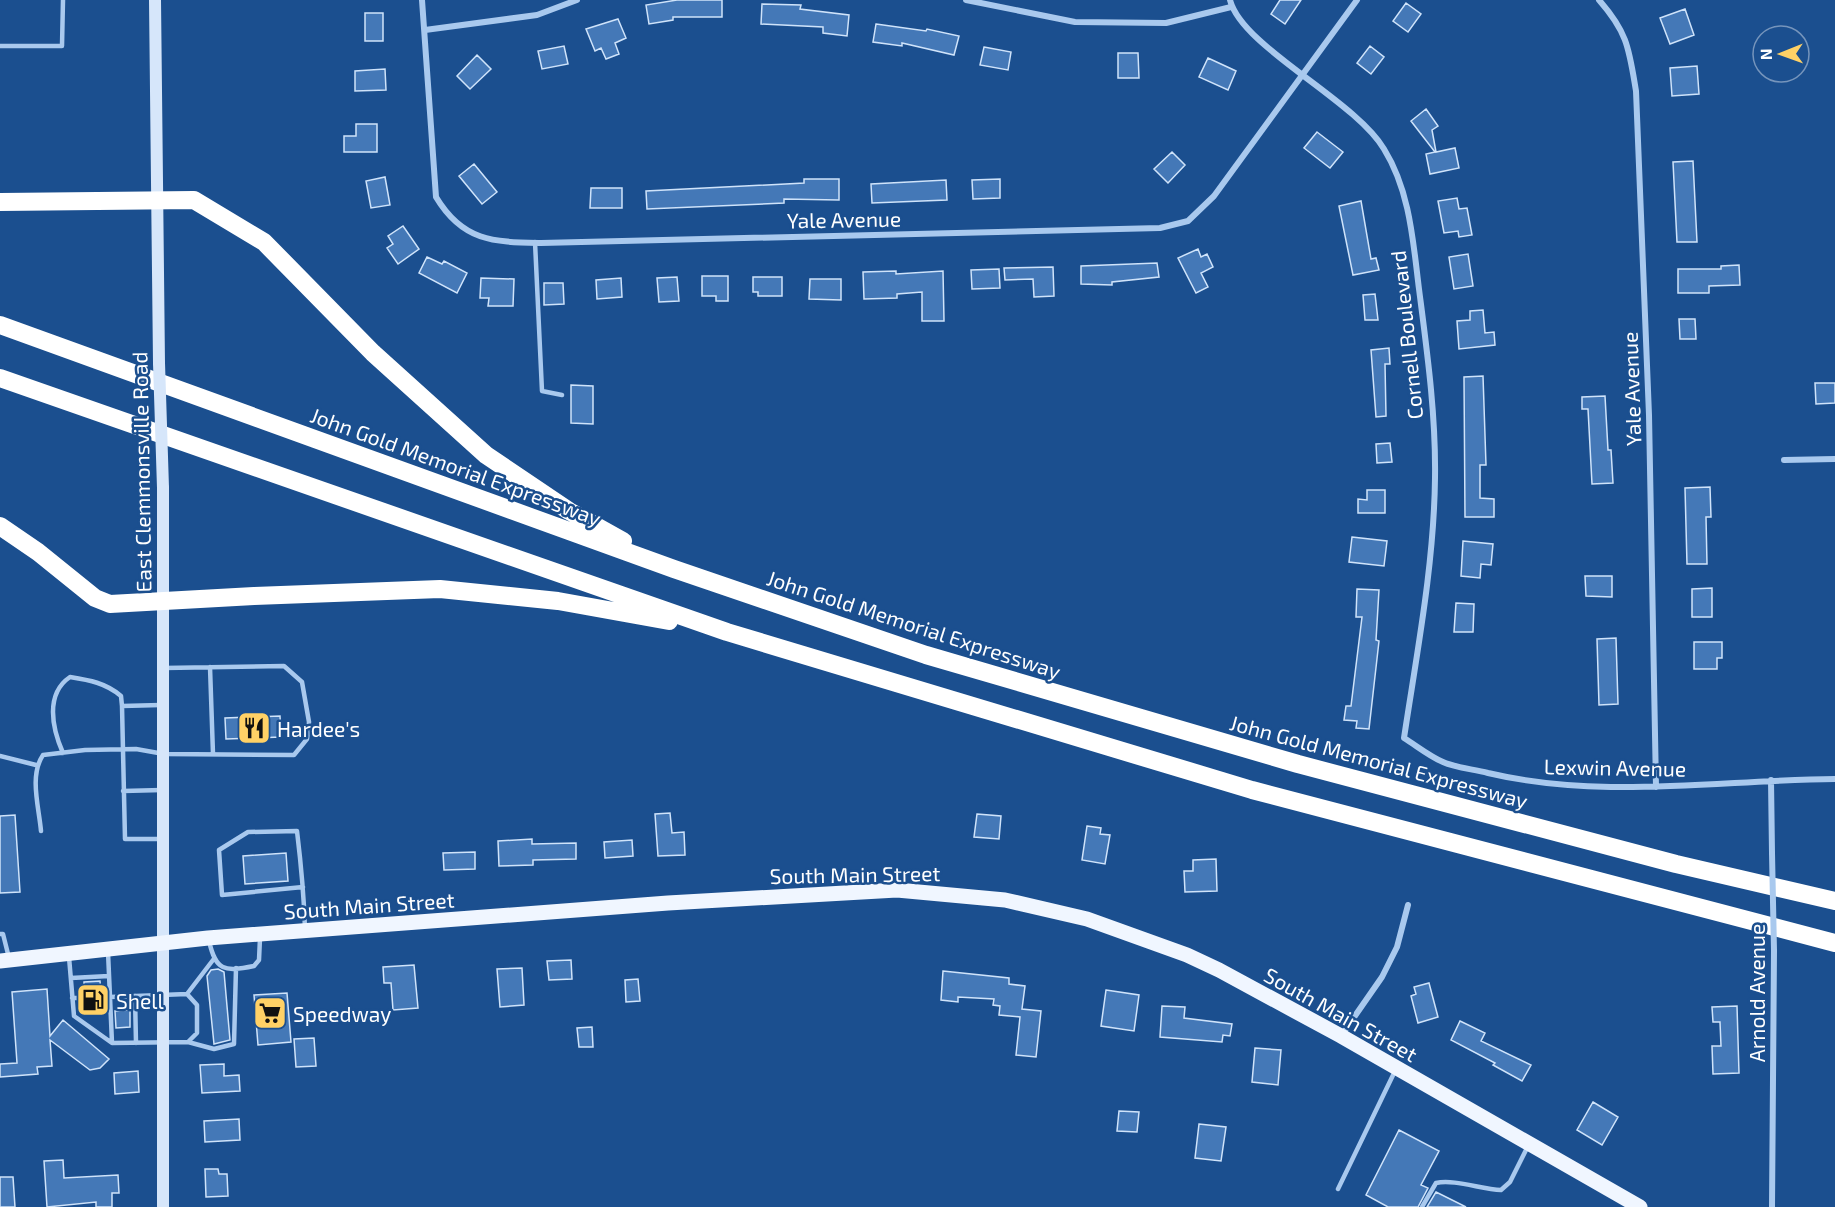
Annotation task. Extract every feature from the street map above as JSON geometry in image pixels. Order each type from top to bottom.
[{"type":"highway","points":[[0,202],[194,200],[264,242],[374,353],[486,455],[569,511],[674,569]]},
{"type":"highway","name":"John Gold Memorial Expressway","points":[[0,326],[674,569],[926,655],[1298,764],[1676,864],[1835,901]]},
{"type":"highway","points":[[0,378],[727,632],[1252,790],[1835,943]]},
{"type":"highway","points":[[0,526],[38,552],[95,598],[110,604],[440,589],[558,601],[727,632]]},
{"type":"main road","name":"East Clemmonsville Road","points":[[155,0],[159,363],[163,488],[163,1207]]},
{"type":"main road","name":"South Main Street","points":[[5,961],[208,938],[691,901],[867,891],[947,893],[1005,900],[1065,913],[1124,931],[1219,970],[1341,1036],[1640,1207]]},
{"type":"street","name":"Yale Avenue","points":[[422,0],[436,197],[453,221],[484,239],[535,242],[1074,231],[1174,226],[1200,213],[1214,196],[1305,75],[1357,0]]},
{"type":"street","points":[[425,30],[537,15],[577,0]]},
{"type":"street","points":[[966,0],[1075,22],[1166,23],[1230,4]]},
{"type":"street","name":"Yale Avenue","points":[[1599,0],[1614,17],[1628,42],[1636,91],[1649,415],[1656,787]]},
{"type":"street","name":"Cornell Boulevard","points":[[1230,4],[1260,41],[1348,109],[1384,148],[1408,207],[1429,367],[1435,477],[1427,588],[1404,738]]},
{"type":"street","points":[[1784,460],[1835,459]]},
{"type":"street","name":"Lexwin Avenue","points":[[1404,738],[1444,762],[1525,782],[1596,787],[1656,787],[1771,780],[1835,779]]},
{"type":"street","name":"Arnold Avenue","points":[[1771,780],[1774,951],[1772,1207]]},
{"type":"street","points":[[1341,1036],[1387,967],[1397,947],[1408,905]]},
{"type":"lane","points":[[0,46],[62,46],[63,0]]},
{"type":"lane","points":[[535,242],[542,391],[562,395]]},
{"type":"lane","points":[[41,831],[36,765],[43,755],[123,749],[164,754],[294,755],[307,739],[309,722],[302,682],[284,666],[164,668]]},
{"type":"lane","points":[[210,667],[213,754]]},
{"type":"lane","points":[[63,753],[53,719],[56,691],[62,682],[70,677],[108,687],[121,696],[125,838],[163,839]]},
{"type":"lane","points":[[122,706],[164,705]]},
{"type":"lane","points":[[0,756],[36,765]]},
{"type":"lane","points":[[123,791],[164,790]]},
{"type":"lane","points":[[303,887],[222,894],[219,850],[248,832],[297,831],[303,887],[305,931]]},
{"type":"lane","points":[[0,934],[3,934],[5,961]]},
{"type":"lane","points":[[208,938],[213,960],[220,966],[236,969],[254,966],[259,960],[260,934]]},
{"type":"lane","points":[[108,951],[111,1043]]},
{"type":"lane","points":[[69,954],[74,1016],[111,1043],[188,1042],[214,1049],[234,1044],[236,969]]},
{"type":"lane","points":[[187,994],[213,960]]},
{"type":"lane","points":[[71,978],[109,976]]},
{"type":"lane","points":[[187,994],[197,1005],[197,1033],[188,1042]]},
{"type":"lane","points":[[101,998],[187,994]]},
{"type":"lane","points":[[135,996],[136,1043]]},
{"type":"lane","points":[[72,998],[84,998]]},
{"type":"lane","points":[[1338,1189],[1396,1069]]},
{"type":"lane","points":[[1422,1207],[1436,1183],[1444,1181],[1478,1189],[1501,1190],[1514,1175],[1529,1144]]},
{"type":"building","points":[[677,0],[722,0],[722,17],[673,17],[673,20],[649,24],[646,5]]},
{"type":"building","points":[[1280,0],[1301,0],[1285,24],[1271,14]]},
{"type":"building","points":[[1406,3],[1421,14],[1408,32],[1393,21]]},
{"type":"building","points":[[762,4],[801,5],[800,9],[849,15],[847,36],[823,33],[823,27],[761,24]]},
{"type":"building","points":[[1685,9],[1694,35],[1670,44],[1660,18]]},
{"type":"building","points":[[365,13],[383,13],[383,41],[365,41]]},
{"type":"building","points":[[618,19],[626,38],[615,43],[619,54],[606,59],[601,48],[595,51],[586,29]]},
{"type":"building","points":[[876,24],[926,31],[927,29],[959,36],[954,55],[902,43],[902,46],[873,42]]},
{"type":"building","points":[[564,46],[568,64],[542,69],[538,51]]},
{"type":"building","points":[[1370,46],[1384,57],[1371,74],[1357,63]]},
{"type":"building","points":[[984,47],[1011,52],[1008,70],[980,65]]},
{"type":"building","points":[[1118,53],[1138,53],[1139,78],[1118,78]]},
{"type":"building","points":[[477,55],[491,69],[470,89],[457,76]]},
{"type":"building","points":[[1208,58],[1236,71],[1228,90],[1199,77]]},
{"type":"building","points":[[1697,66],[1699,94],[1672,96],[1670,68]]},
{"type":"building","points":[[385,69],[386,90],[355,91],[355,71]]},
{"type":"building","points":[[1426,109],[1438,126],[1432,130],[1436,152],[1455,148],[1459,168],[1430,174],[1426,154],[1435,152],[1411,121]]},
{"type":"building","points":[[356,124],[377,124],[377,152],[344,152],[344,136],[356,136]]},
{"type":"building","points":[[1317,132],[1343,152],[1330,168],[1304,148]]},
{"type":"building","points":[[1172,152],[1185,165],[1168,183],[1154,169]]},
{"type":"building","points":[[1693,161],[1697,242],[1677,242],[1673,162]]},
{"type":"building","points":[[474,164],[497,192],[482,204],[459,176]]},
{"type":"building","points":[[385,177],[390,205],[371,208],[366,181]]},
{"type":"building","points":[[804,179],[839,179],[839,200],[784,199],[784,203],[647,209],[646,191],[804,183]]},
{"type":"building","points":[[1000,179],[1000,198],[973,199],[972,180]]},
{"type":"building","points":[[946,180],[947,200],[872,203],[871,184]]},
{"type":"building","points":[[591,188],[622,188],[622,208],[590,208]]},
{"type":"building","points":[[1457,198],[1459,209],[1467,208],[1472,235],[1459,237],[1458,231],[1444,233],[1438,201]]},
{"type":"building","points":[[1361,201],[1371,259],[1376,258],[1379,270],[1353,275],[1339,206]]},
{"type":"building","points":[[403,226],[419,249],[398,264],[387,248],[393,244],[388,236]]},
{"type":"building","points":[[1198,249],[1201,257],[1207,254],[1213,267],[1201,273],[1208,287],[1196,293],[1178,258]]},
{"type":"building","points":[[1468,254],[1473,286],[1454,289],[1449,257]]},
{"type":"building","points":[[427,257],[442,264],[444,261],[467,273],[457,293],[419,273]]},
{"type":"building","points":[[1157,263],[1159,277],[1112,282],[1112,285],[1081,284],[1081,266]]},
{"type":"building","points":[[1739,265],[1740,285],[1709,286],[1709,293],[1678,293],[1678,269],[1721,269],[1721,266]]},
{"type":"building","points":[[1053,267],[1054,296],[1034,297],[1033,279],[1005,280],[1004,268]]},
{"type":"building","points":[[999,269],[1000,288],[972,289],[971,270]]},
{"type":"building","points":[[896,271],[896,274],[943,271],[944,321],[922,321],[922,292],[897,294],[897,298],[864,299],[863,272]]},
{"type":"building","points":[[702,276],[728,276],[728,301],[716,301],[716,296],[702,296]]},
{"type":"building","points":[[677,277],[679,301],[659,302],[657,278]]},
{"type":"building","points":[[753,277],[782,277],[782,296],[758,296],[758,292],[753,292]]},
{"type":"building","points":[[481,278],[514,279],[513,306],[488,306],[489,298],[480,298]]},
{"type":"building","points":[[621,278],[622,297],[597,299],[596,280]]},
{"type":"building","points":[[810,279],[841,279],[841,300],[809,299]]},
{"type":"building","points":[[544,283],[563,283],[564,304],[544,305]]},
{"type":"building","points":[[1375,294],[1378,320],[1365,320],[1363,295]]},
{"type":"building","points":[[1483,310],[1485,333],[1494,332],[1495,345],[1459,349],[1457,321],[1470,320],[1470,311]]},
{"type":"building","points":[[1679,319],[1695,319],[1696,339],[1680,339]]},
{"type":"building","points":[[1389,348],[1390,364],[1385,364],[1386,416],[1376,417],[1371,350]]},
{"type":"building","points":[[1483,376],[1486,465],[1480,465],[1480,498],[1494,499],[1494,517],[1465,517],[1464,377]]},
{"type":"building","points":[[1815,383],[1835,383],[1835,403],[1816,404]]},
{"type":"building","points":[[571,385],[593,386],[593,424],[571,423]]},
{"type":"building","points":[[1605,396],[1608,450],[1611,450],[1613,483],[1592,484],[1588,409],[1582,409],[1582,397]]},
{"type":"building","points":[[1390,443],[1392,462],[1377,463],[1376,444]]},
{"type":"building","points":[[1710,487],[1711,517],[1706,517],[1707,564],[1687,564],[1685,488]]},
{"type":"building","points":[[1367,490],[1385,490],[1385,513],[1358,513],[1358,499],[1367,500]]},
{"type":"building","points":[[1352,537],[1387,541],[1384,566],[1349,562]]},
{"type":"building","points":[[1463,541],[1493,544],[1491,565],[1481,564],[1480,578],[1461,576]]},
{"type":"building","points":[[1585,576],[1612,576],[1612,597],[1586,596]]},
{"type":"building","points":[[1712,588],[1712,617],[1692,617],[1692,589]]},
{"type":"building","points":[[1357,589],[1379,590],[1376,640],[1379,641],[1369,729],[1356,728],[1357,721],[1344,720],[1346,706],[1351,706],[1362,617],[1356,617]]},
{"type":"building","points":[[1456,603],[1474,604],[1473,632],[1454,632]]},
{"type":"building","points":[[1616,638],[1618,704],[1599,705],[1597,639]]},
{"type":"building","points":[[1694,642],[1722,642],[1722,658],[1717,658],[1717,669],[1694,669]]},
{"type":"building","points":[[280,716],[281,737],[226,739],[225,718]]},
{"type":"building","points":[[670,813],[672,833],[684,832],[685,855],[658,856],[655,814]]},
{"type":"building","points":[[977,814],[1001,816],[999,839],[974,837]]},
{"type":"building","points":[[15,815],[20,892],[0,893],[0,816]]},
{"type":"building","points":[[1087,826],[1101,828],[1100,834],[1110,835],[1105,864],[1082,860]]},
{"type":"building","points":[[532,839],[532,844],[576,843],[576,859],[533,860],[533,865],[499,866],[498,841]]},
{"type":"building","points":[[632,840],[633,856],[605,858],[604,842]]},
{"type":"building","points":[[475,852],[475,869],[444,870],[443,853]]},
{"type":"building","points":[[286,853],[288,881],[245,884],[243,856]]},
{"type":"building","points":[[1216,859],[1217,891],[1185,892],[1184,871],[1193,871],[1193,860]]},
{"type":"building","points":[[571,960],[572,979],[549,980],[547,961]]},
{"type":"building","points":[[414,965],[418,1008],[393,1010],[391,983],[384,983],[383,967]]},
{"type":"building","points":[[522,968],[524,1005],[500,1007],[497,969]]},
{"type":"building","points":[[218,969],[224,972],[230,1040],[214,1044],[207,976],[211,970]]},
{"type":"building","points":[[943,971],[1009,978],[1009,984],[1025,986],[1022,1009],[1041,1011],[1036,1057],[1016,1055],[1020,1017],[999,1015],[1000,1006],[993,1005],[994,999],[958,997],[958,1002],[941,1000]]},
{"type":"building","points":[[638,979],[640,1001],[626,1002],[625,980]]},
{"type":"building","points":[[100,981],[101,994],[97,998],[101,1002],[101,1014],[85,1014],[84,1002],[88,997],[84,994],[84,982]]},
{"type":"building","points":[[1429,983],[1438,1017],[1418,1023],[1411,996],[1416,994],[1414,987]]},
{"type":"building","points":[[47,989],[50,1036],[63,1020],[109,1059],[100,1068],[90,1070],[50,1040],[52,1066],[37,1067],[38,1074],[0,1077],[0,1064],[17,1063],[12,992]]},
{"type":"building","points":[[1106,990],[1139,995],[1134,1031],[1101,1026]]},
{"type":"building","points":[[287,993],[291,1042],[258,1045],[254,995]]},
{"type":"building","points":[[1162,1006],[1185,1007],[1184,1018],[1232,1024],[1230,1036],[1223,1035],[1222,1042],[1160,1037]]},
{"type":"building","points":[[1737,1006],[1739,1073],[1713,1074],[1712,1046],[1721,1046],[1720,1022],[1713,1022],[1712,1007]]},
{"type":"building","points":[[130,1010],[130,1027],[116,1028],[115,1011]]},
{"type":"building","points":[[1460,1021],[1485,1033],[1481,1041],[1531,1065],[1522,1081],[1493,1065],[1495,1063],[1451,1040]]},
{"type":"building","points":[[592,1027],[593,1047],[579,1047],[577,1028]]},
{"type":"building","points":[[314,1038],[316,1066],[296,1067],[294,1039]]},
{"type":"building","points":[[1255,1048],[1281,1050],[1278,1085],[1252,1082]]},
{"type":"building","points":[[224,1064],[224,1076],[239,1075],[240,1091],[202,1093],[200,1065]]},
{"type":"building","points":[[138,1071],[139,1092],[115,1094],[114,1073]]},
{"type":"building","points":[[1593,1102],[1618,1117],[1602,1145],[1577,1130]]},
{"type":"building","points":[[1119,1111],[1139,1112],[1137,1132],[1117,1131]]},
{"type":"building","points":[[239,1119],[240,1140],[205,1142],[204,1121]]},
{"type":"building","points":[[1199,1124],[1226,1127],[1221,1161],[1195,1158]]},
{"type":"building","points":[[1399,1130],[1439,1151],[1421,1185],[1428,1188],[1418,1207],[1388,1207],[1366,1195]]},
{"type":"building","points":[[63,1160],[64,1178],[118,1175],[119,1193],[112,1193],[112,1207],[96,1207],[96,1202],[47,1207],[44,1161]]},
{"type":"building","points":[[205,1169],[218,1169],[219,1174],[227,1174],[228,1196],[206,1197]]},
{"type":"building","points":[[0,1177],[13,1177],[15,1207],[0,1207]]},
{"type":"building","points":[[1436,1192],[1466,1207],[1427,1207]]},
{"type":"place","name":"Hardee's","points":[[254,728]]},
{"type":"place","name":"Shell","points":[[93,1000]]},
{"type":"place","name":"Speedway","points":[[270,1013]]}]
